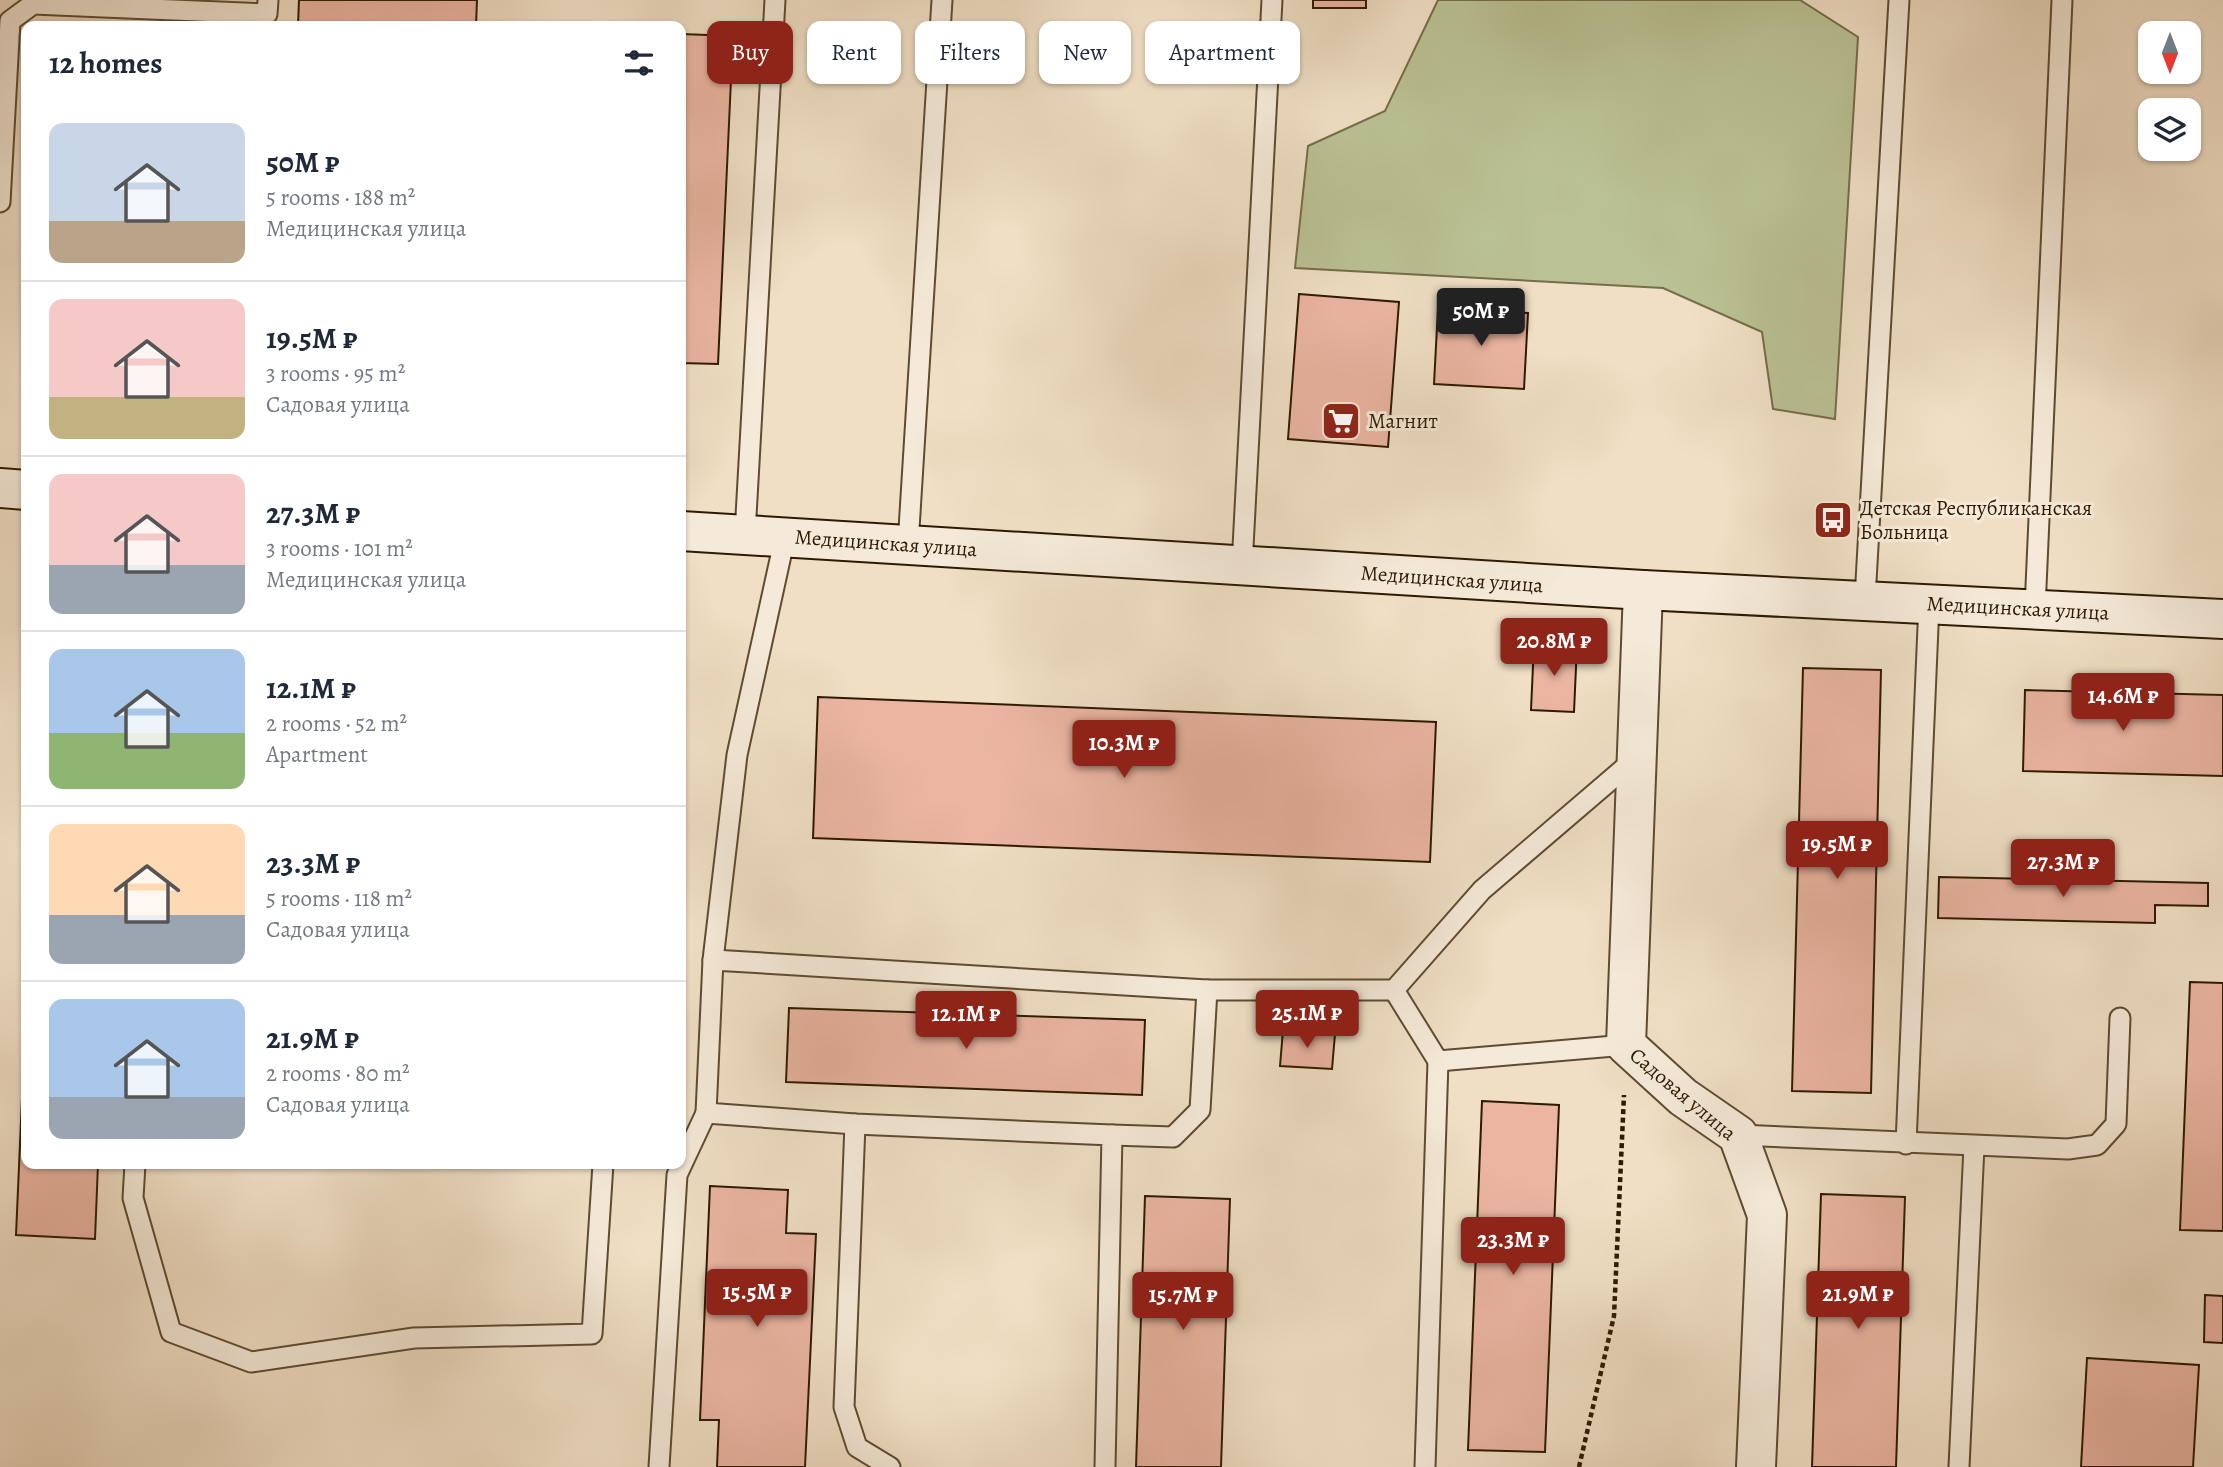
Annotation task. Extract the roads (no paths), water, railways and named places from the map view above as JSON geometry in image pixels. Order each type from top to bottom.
[{"type":"main road","points":[[0,488],[21,490]]},
{"type":"main road","name":"Медицинская улица","points":[[686,531],[1643,590],[2223,619]]},
{"type":"main road","name":"Садовая улица","points":[[1643,590],[1626,1045],[1683,1097],[1738,1135],[1767,1214],[1756,1467]]},
{"type":"lane","points":[[0,202],[10,21],[33,4],[267,14],[268,0]]},
{"type":"lane","points":[[745,534],[775,0]]},
{"type":"lane","points":[[908,545],[942,0]]},
{"type":"lane","points":[[1242,566],[1272,0]]},
{"type":"lane","points":[[1865,599],[1899,0]]},
{"type":"lane","points":[[2035,609],[2062,0]]},
{"type":"lane","points":[[686,1156],[706,1113],[713,960],[737,755],[785,537]]},
{"type":"lane","points":[[1906,1144],[1928,603]]},
{"type":"lane","points":[[713,960],[1207,990],[1394,990],[1482,890],[1636,758]]},
{"type":"lane","points":[[706,1113],[855,1124],[1173,1137],[1200,1110],[1207,990]]},
{"type":"lane","points":[[1394,990],[1438,1061],[1425,1467]]},
{"type":"lane","points":[[1738,1135],[2068,1149],[2097,1145],[2116,1124],[2120,1018]]},
{"type":"lane","points":[[1438,1061],[1626,1045]]},
{"type":"lane","points":[[855,1124],[844,1407],[857,1447],[890,1467]]},
{"type":"lane","points":[[1105,1467],[1112,1135]]},
{"type":"lane","points":[[1959,1467],[1973,1146]]},
{"type":"lane","points":[[135,1169],[133,1198],[171,1332],[251,1362],[414,1338],[592,1334],[603,1169]]},
{"type":"lane","points":[[659,1467],[677,1175],[680,1169]]},
{"type":"place","name":"Магнит","points":[[1341,421]]},
{"type":"place","name":"Детская Республиканская Больница","points":[[1833,520]]}]
